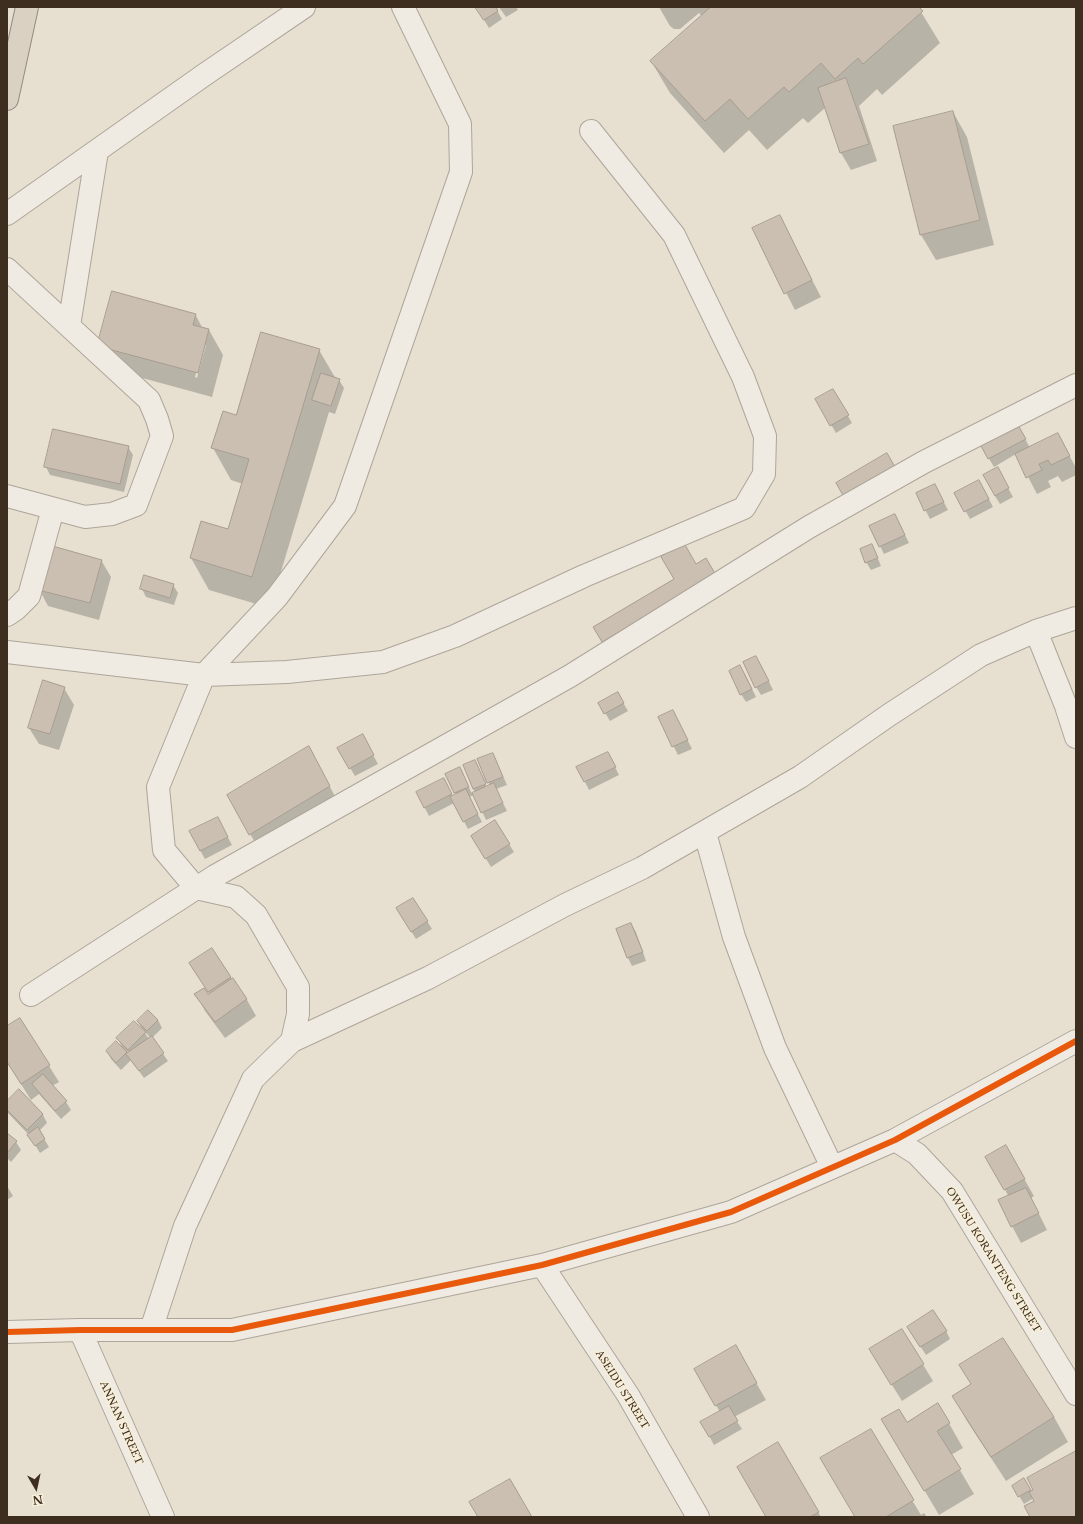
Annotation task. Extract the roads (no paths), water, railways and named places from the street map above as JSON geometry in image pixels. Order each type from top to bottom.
[{"type":"highway","points":[[7,99],[27,7]]},
{"type":"street","points":[[7,214],[304,7]]},
{"type":"street","points":[[292,1041],[298,1014],[298,987],[256,915],[236,897],[196,888],[164,850],[158,787],[204,675],[277,597],[346,506],[461,172],[460,124],[403,7]]},
{"type":"street","points":[[7,652],[204,675],[287,672],[383,662],[455,636],[584,576],[744,508],[764,474],[765,436],[743,377],[674,235],[591,131]]},
{"type":"street","points":[[69,326],[97,151]]},
{"type":"street","points":[[7,270],[149,400],[158,419],[162,436],[136,505],[112,514],[85,517],[7,496]]},
{"type":"street","points":[[31,995],[222,872],[570,676],[809,527],[924,462],[1076,385]]},
{"type":"street","points":[[7,615],[16,609],[29,596],[53,509]]},
{"type":"street","points":[[151,1330],[185,1226],[253,1079],[292,1041],[428,978],[565,905],[642,868],[800,778],[889,715],[981,655],[1036,631],[1076,618]]},
{"type":"street","points":[[1036,631],[1066,706],[1076,737]]},
{"type":"street","points":[[705,833],[734,937],[775,1048],[832,1167]]},
{"type":"street","points":[[7,1332],[80,1330],[232,1330],[542,1265],[731,1212],[894,1140],[1076,1041]]},
{"type":"street","name":"OWUSU KORANTENG STREET","points":[[894,1140],[917,1154],[952,1191],[1076,1394]]},
{"type":"street","name":"ASEIDU STREET","points":[[542,1265],[628,1395],[698,1517]]},
{"type":"street","name":"ANNAN STREET","points":[[80,1330],[163,1517]]}]
